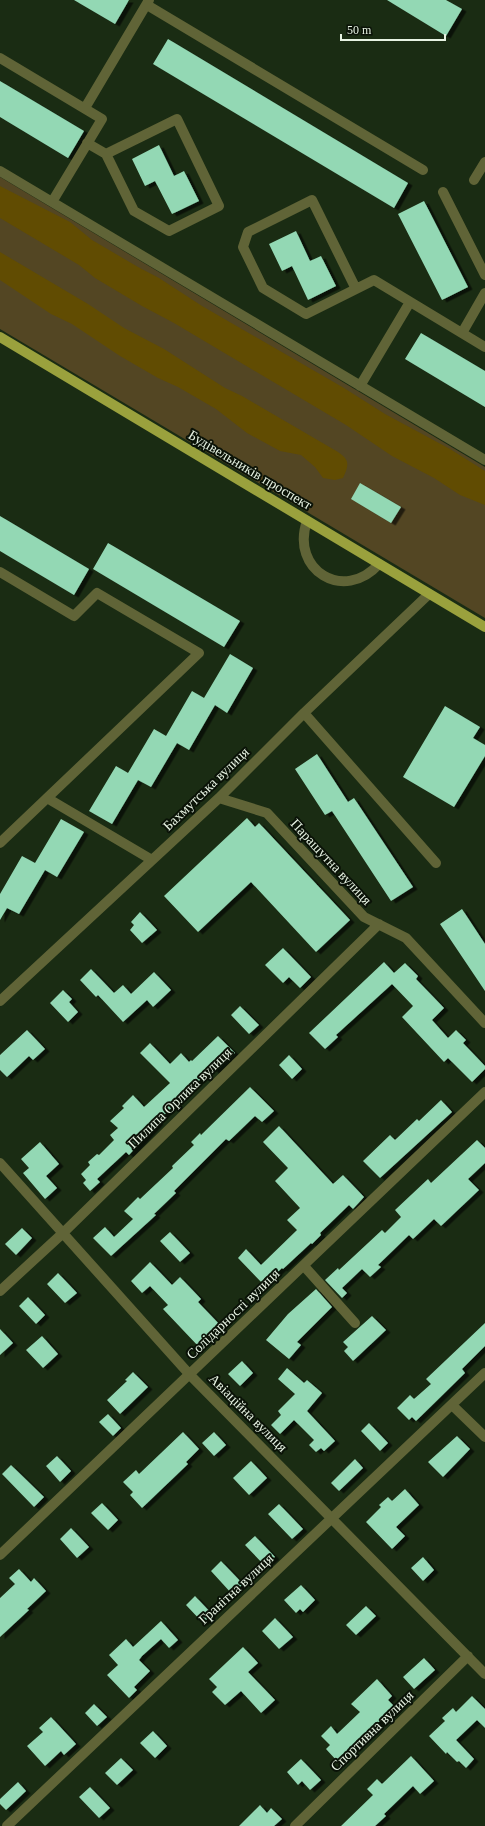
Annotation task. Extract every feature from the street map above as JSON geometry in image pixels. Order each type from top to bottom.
[{"type":"main road","name":"Будівельників проспект","points":[[0,337],[485,627]]},
{"type":"street","points":[[85,108],[148,2],[423,170]]},
{"type":"street","points":[[0,58],[102,119],[52,202]]},
{"type":"street","points":[[88,143],[106,154],[134,211],[168,231],[219,206],[177,119],[106,154]]},
{"type":"street","points":[[474,180],[485,162]]},
{"type":"street","points":[[0,170],[485,460]]},
{"type":"street","points":[[444,192],[485,275]]},
{"type":"street","points":[[356,289],[312,200],[248,232],[243,247],[263,288],[306,314],[356,289],[374,280],[485,347]]},
{"type":"street","points":[[462,333],[485,293]]},
{"type":"street","points":[[360,386],[410,302]]},
{"type":"street","points":[[308,521],[304,531],[304,552],[309,561],[323,576],[333,580],[353,581],[372,572],[379,564]]},
{"type":"street","points":[[0,572],[74,616],[97,593],[199,653],[0,843]]},
{"type":"street","name":"Бахмутська вулиця","points":[[0,1001],[219,798],[304,713],[430,594]]},
{"type":"street","points":[[304,713],[436,863]]},
{"type":"street","points":[[47,798],[152,860]]},
{"type":"street","name":"Парашутна вулиця","points":[[219,798],[267,814],[364,917],[406,938],[485,1023]]},
{"type":"street","name":"Пилипа Орлика вулиця","points":[[0,1291],[63,1233],[379,924]]},
{"type":"street","name":"Солідарності вулиця","points":[[0,1555],[485,1092]]},
{"type":"street","name":"Авіаційна вулиця","points":[[0,1163],[190,1375],[485,1674]]},
{"type":"street","points":[[304,1266],[355,1323]]},
{"type":"street","name":"Гранітна вулиця","points":[[7,1826],[485,1373]]},
{"type":"street","points":[[452,1404],[485,1437]]},
{"type":"street","name":"Спортивна вулиця","points":[[295,1826],[468,1656]]},
{"type":"shaded area","points":[[0,177],[485,467],[485,618],[0,329]]},
{"type":"shaded area","points":[[0,186],[70,222],[92,240],[159,278],[202,306],[344,388],[385,414],[450,449],[485,471],[485,505],[460,495],[434,478],[392,456],[346,425],[95,278],[79,265],[0,218]]},
{"type":"shaded area","points":[[0,252],[88,304],[124,328],[164,349],[225,388],[242,396],[338,452],[345,458],[347,463],[343,478],[335,480],[323,478],[315,467],[301,455],[280,451],[247,433],[216,409],[178,387],[158,378],[120,356],[72,324],[51,314],[0,280]]},
{"type":"building","points":[[74,0],[129,0],[115,24]]},
{"type":"building","points":[[387,0],[446,0],[462,9],[446,36]]},
{"type":"building","points":[[168,39],[408,183],[394,208],[153,64]]},
{"type":"building","points":[[0,81],[84,131],[68,158],[0,117]]},
{"type":"building","points":[[159,145],[174,176],[184,171],[199,201],[172,214],[155,181],[145,186],[132,159]]},
{"type":"building","points":[[424,201],[468,287],[442,300],[398,214]]},
{"type":"building","points":[[296,231],[310,261],[321,256],[336,286],[308,300],[292,266],[282,271],[269,244]]},
{"type":"building","points":[[421,333],[485,371],[485,407],[405,359]]},
{"type":"building","points":[[360,483],[401,507],[391,523],[351,499]]},
{"type":"building","points":[[0,516],[89,569],[74,595],[0,551]]},
{"type":"building","points":[[108,543],[240,621],[224,647],[93,569]]},
{"type":"building","points":[[230,654],[253,668],[227,713],[215,705],[189,750],[177,743],[151,787],[138,780],[112,824],[89,811],[116,766],[128,773],[154,729],[166,736],[192,691],[204,698]]},
{"type":"building","points":[[445,706],[480,727],[473,738],[485,745],[485,756],[454,807],[403,777]]},
{"type":"building","points":[[317,754],[348,802],[354,798],[413,887],[391,901],[332,811],[325,815],[295,769]]},
{"type":"building","points":[[247,818],[255,827],[259,823],[350,920],[316,952],[251,882],[198,932],[164,896]]},
{"type":"building","points":[[61,819],[84,832],[57,877],[45,870],[19,914],[7,908],[0,920],[0,894],[22,856],[35,863]]},
{"type":"building","points":[[462,909],[485,944],[485,991],[440,924]]},
{"type":"building","points":[[140,912],[157,930],[142,943],[130,930],[134,925],[131,922]]},
{"type":"building","points":[[283,948],[311,977],[300,988],[289,977],[283,983],[265,965]]},
{"type":"building","points":[[384,962],[394,973],[405,963],[418,976],[416,979],[444,1008],[432,1020],[448,1038],[456,1030],[466,1040],[463,1043],[485,1066],[485,1069],[472,1082],[448,1058],[444,1062],[402,1017],[413,1006],[392,984],[336,1035],[338,1037],[325,1049],[309,1033]]},
{"type":"building","points":[[91,969],[114,993],[123,985],[131,994],[154,972],[171,990],[153,1007],[147,1000],[123,1022],[98,995],[96,997],[80,980]]},
{"type":"building","points":[[63,990],[72,999],[69,1002],[78,1012],[68,1022],[50,1003]]},
{"type":"building","points":[[240,1006],[259,1025],[249,1034],[231,1015]]},
{"type":"building","points":[[27,1030],[45,1049],[33,1060],[29,1056],[7,1077],[0,1070],[0,1055]]},
{"type":"building","points":[[218,1036],[235,1053],[215,1072],[212,1068],[158,1121],[159,1122],[129,1155],[126,1152],[97,1179],[100,1182],[90,1191],[83,1183],[86,1180],[81,1174],[90,1165],[88,1162],[97,1154],[99,1155],[114,1140],[110,1135],[118,1128],[110,1121],[124,1108],[122,1106],[133,1095],[144,1107],[170,1083],[140,1053],[150,1043],[170,1064],[181,1053],[189,1062],[191,1060],[192,1061]]},
{"type":"building","points":[[289,1055],[302,1069],[292,1079],[279,1065]]},
{"type":"building","points":[[250,1087],[274,1111],[262,1122],[255,1116],[229,1141],[226,1139],[174,1191],[176,1193],[154,1214],[156,1215],[111,1256],[93,1238],[105,1227],[114,1237],[133,1219],[124,1211],[138,1197],[140,1199],[173,1168],[172,1166],[194,1145],[191,1142],[200,1133],[201,1135]]},
{"type":"building","points":[[441,1100],[452,1112],[380,1178],[363,1161],[390,1135],[395,1140],[417,1119],[419,1121]]},
{"type":"building","points":[[279,1126],[333,1184],[343,1175],[364,1197],[353,1209],[349,1205],[320,1233],[321,1235],[312,1244],[311,1243],[264,1285],[238,1258],[246,1249],[261,1265],[297,1230],[287,1220],[300,1208],[275,1181],[288,1168],[263,1142]]},
{"type":"building","points":[[477,1140],[485,1148],[485,1163],[468,1179],[479,1190],[441,1226],[434,1219],[413,1239],[409,1235],[378,1265],[381,1267],[370,1277],[362,1269],[342,1288],[347,1293],[342,1298],[325,1280],[338,1268],[339,1270],[382,1230],[385,1233],[401,1217],[395,1210],[428,1179],[431,1183]]},
{"type":"building","points":[[40,1142],[59,1164],[46,1176],[57,1188],[45,1199],[23,1173],[29,1168],[21,1159]]},
{"type":"building","points":[[22,1228],[32,1238],[16,1255],[5,1244]]},
{"type":"building","points":[[170,1232],[190,1253],[180,1262],[160,1241]]},
{"type":"building","points":[[150,1262],[172,1285],[180,1277],[201,1299],[198,1302],[221,1326],[199,1347],[163,1309],[168,1305],[150,1286],[142,1293],[131,1281]]},
{"type":"building","points":[[58,1273],[77,1293],[65,1303],[47,1284]]},
{"type":"building","points":[[316,1289],[332,1307],[297,1342],[301,1345],[289,1359],[266,1340],[288,1314]]},
{"type":"building","points":[[28,1297],[45,1315],[36,1324],[19,1306]]},
{"type":"building","points":[[372,1316],[386,1330],[353,1361],[344,1351],[348,1347],[343,1342]]},
{"type":"building","points":[[485,1323],[485,1346],[462,1369],[465,1373],[416,1421],[412,1417],[409,1420],[397,1408],[410,1395],[414,1399],[431,1384],[426,1379]]},
{"type":"building","points":[[0,1329],[13,1343],[0,1355]]},
{"type":"building","points":[[42,1336],[58,1354],[43,1368],[26,1350]]},
{"type":"building","points":[[242,1361],[253,1373],[240,1386],[228,1374]]},
{"type":"building","points":[[287,1368],[304,1383],[307,1380],[322,1393],[307,1411],[335,1441],[324,1451],[321,1448],[316,1452],[309,1445],[314,1440],[294,1420],[280,1434],[271,1425],[281,1415],[278,1411],[295,1394],[278,1379]]},
{"type":"building","points":[[133,1372],[148,1387],[120,1414],[107,1400],[127,1381],[125,1380]]},
{"type":"building","points":[[108,1414],[121,1428],[113,1436],[99,1422]]},
{"type":"building","points":[[369,1423],[388,1443],[380,1451],[361,1431]]},
{"type":"building","points":[[183,1432],[199,1449],[186,1462],[188,1464],[142,1508],[130,1495],[133,1492],[123,1482],[136,1470],[139,1474]]},
{"type":"building","points":[[214,1432],[226,1445],[214,1456],[202,1443]]},
{"type":"building","points":[[457,1436],[470,1449],[443,1477],[428,1462]]},
{"type":"building","points":[[57,1456],[71,1471],[60,1482],[46,1466]]},
{"type":"building","points":[[355,1459],[363,1468],[339,1491],[331,1483]]},
{"type":"building","points":[[251,1461],[267,1478],[249,1495],[233,1478]]},
{"type":"building","points":[[11,1465],[44,1497],[34,1507],[2,1474]]},
{"type":"building","points":[[405,1489],[419,1505],[396,1527],[405,1536],[392,1549],[366,1522],[381,1507],[379,1505],[388,1497],[392,1501]]},
{"type":"building","points":[[102,1503],[118,1520],[108,1530],[91,1513]]},
{"type":"building","points":[[279,1504],[303,1529],[292,1539],[268,1514]]},
{"type":"building","points":[[71,1528],[89,1547],[77,1558],[60,1539]]},
{"type":"building","points":[[255,1536],[275,1557],[265,1566],[245,1545]]},
{"type":"building","points":[[423,1557],[434,1570],[423,1581],[411,1568]]},
{"type":"building","points":[[221,1561],[243,1584],[232,1594],[211,1571]]},
{"type":"building","points":[[19,1569],[31,1582],[34,1578],[46,1591],[27,1609],[29,1610],[0,1637],[0,1598],[15,1584],[9,1578]]},
{"type":"building","points":[[301,1585],[315,1600],[303,1612],[300,1609],[296,1613],[284,1600]]},
{"type":"building","points":[[195,1596],[212,1614],[203,1623],[186,1605]]},
{"type":"building","points":[[366,1606],[376,1616],[356,1635],[346,1625]]},
{"type":"building","points":[[275,1618],[293,1637],[279,1649],[262,1631]]},
{"type":"building","points":[[161,1621],[178,1640],[169,1648],[161,1639],[142,1656],[139,1660],[150,1671],[134,1687],[137,1690],[129,1698],[107,1675],[118,1665],[109,1655],[126,1639],[133,1647]]},
{"type":"building","points":[[243,1647],[258,1663],[248,1672],[275,1700],[261,1713],[241,1691],[225,1705],[212,1692],[217,1687],[209,1679]]},
{"type":"building","points":[[424,1658],[435,1670],[414,1689],[403,1677]]},
{"type":"building","points":[[377,1679],[392,1696],[388,1700],[397,1709],[383,1722],[381,1720],[337,1761],[326,1749],[330,1745],[321,1736],[331,1726],[337,1734],[360,1712],[351,1704]]},
{"type":"building","points":[[472,1696],[485,1709],[485,1728],[477,1720],[456,1740],[474,1759],[466,1768],[459,1761],[457,1762],[447,1752],[446,1754],[429,1736],[445,1721],[442,1718],[453,1708],[456,1712]]},
{"type":"building","points":[[94,1704],[107,1717],[97,1726],[85,1713]]},
{"type":"building","points":[[51,1717],[76,1744],[64,1755],[61,1751],[45,1766],[27,1746],[43,1732],[39,1728]]},
{"type":"building","points":[[153,1731],[167,1746],[155,1758],[140,1743]]},
{"type":"building","points":[[411,1756],[434,1781],[420,1794],[413,1786],[384,1814],[386,1816],[375,1826],[341,1826],[373,1795],[367,1789],[377,1779],[382,1784]]},
{"type":"building","points":[[121,1758],[133,1770],[117,1785],[105,1773]]},
{"type":"building","points":[[301,1759],[321,1780],[310,1790],[302,1781],[298,1785],[287,1772]]},
{"type":"building","points":[[18,1782],[26,1791],[6,1810],[0,1804],[0,1799]]},
{"type":"building","points":[[90,1787],[110,1808],[99,1818],[79,1797]]},
{"type":"building","points":[[260,1805],[267,1813],[271,1808],[282,1819],[274,1826],[239,1826]]}]
